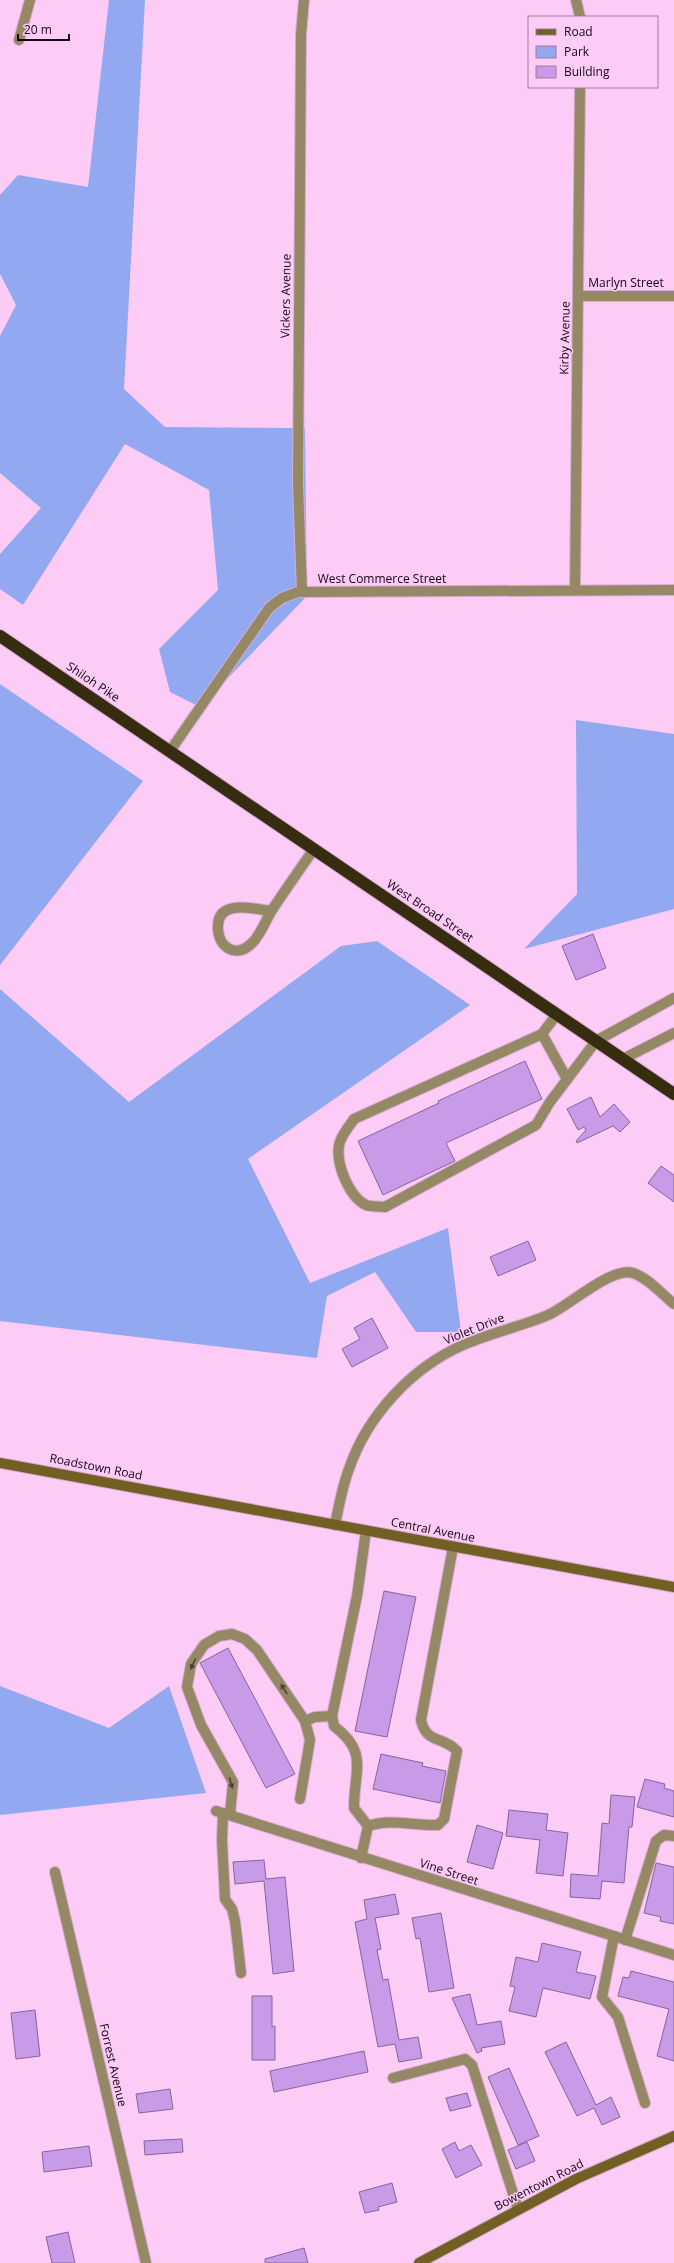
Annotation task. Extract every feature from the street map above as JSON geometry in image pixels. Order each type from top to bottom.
[{"type":"highway","name":"Shiloh Pike","points":[[0,636],[170,751]]},
{"type":"highway","name":"West Broad Street","points":[[170,751],[674,1094]]},
{"type":"main road","name":"Roadstown Road","points":[[0,1463],[187,1497]]},
{"type":"main road","name":"Central Avenue","points":[[187,1497],[674,1587]]},
{"type":"main road","name":"Bowentown Road","points":[[419,2263],[576,2179],[674,2136]]},
{"type":"street","points":[[20,40],[30,0]]},
{"type":"street","name":"Vickers Avenue","points":[[302,592],[298,484],[301,34],[304,0]]},
{"type":"street","points":[[576,0],[580,16]]},
{"type":"street","name":"Kirby Avenue","points":[[575,590],[580,88]]},
{"type":"street","name":"Marlyn Street","points":[[578,296],[674,296]]},
{"type":"street","name":"West Commerce Street","points":[[170,751],[269,608],[282,598],[302,592],[674,590]]},
{"type":"street","points":[[271,911],[240,907],[230,908],[225,911],[217,926],[218,938],[224,946],[230,950],[239,950],[248,947],[260,932],[271,911],[314,849]]},
{"type":"street","points":[[557,1014],[542,1034],[354,1119],[342,1137],[339,1146],[346,1183],[353,1195],[366,1205],[385,1207],[536,1125],[596,1041],[674,998]]},
{"type":"street","points":[[623,1059],[674,1033]]},
{"type":"street","points":[[542,1034],[567,1080]]},
{"type":"street","name":"Violet Drive","points":[[335,1525],[349,1469],[358,1446],[373,1422],[389,1400],[406,1383],[442,1356],[463,1345],[560,1310],[611,1276],[621,1272],[632,1273],[641,1278],[674,1304]]},
{"type":"street","points":[[366,1530],[357,1596],[332,1716],[334,1726],[346,1735],[354,1745],[358,1760],[354,1808],[368,1826]]},
{"type":"street","points":[[368,1826],[381,1821],[416,1826],[438,1825],[444,1819],[457,1751],[451,1744],[429,1736],[423,1727],[421,1720],[453,1547]]},
{"type":"street","points":[[240,1973],[235,1921],[232,1909],[225,1899],[222,1840],[223,1813],[233,1782],[201,1725],[187,1687],[191,1664],[204,1645],[219,1636],[232,1634],[245,1639],[257,1650],[305,1721],[310,1740],[300,1799]]},
{"type":"street","points":[[305,1721],[315,1717],[332,1716]]},
{"type":"street","name":"Vine Street","points":[[223,1813],[674,1956]]},
{"type":"street","points":[[361,1858],[368,1826]]},
{"type":"street","points":[[625,1940],[656,1841],[664,1835],[674,1836]]},
{"type":"street","name":"Forrest Avenue","points":[[55,1872],[146,2263]]},
{"type":"street","points":[[614,1936],[602,1996],[618,2017],[645,2103]]},
{"type":"street","points":[[393,2078],[464,2059],[472,2065],[518,2209]]},
{"type":"green space","points":[[109,0],[145,0],[124,389],[165,427],[305,428],[307,596],[200,707],[170,692],[159,649],[218,590],[209,490],[125,444],[23,605],[0,589],[0,554],[41,508],[0,473],[0,336],[16,305],[0,274],[0,195],[18,175],[88,187]]},
{"type":"green space","points":[[0,684],[143,781],[0,965]]},
{"type":"green space","points":[[576,720],[674,734],[674,909],[524,949],[577,894]]},
{"type":"green space","points":[[377,941],[470,1005],[248,1159],[310,1283],[448,1228],[461,1332],[416,1332],[375,1272],[327,1296],[317,1358],[0,1321],[0,989],[129,1102],[341,946]]},
{"type":"green space","points":[[0,1686],[109,1728],[169,1686],[206,1793],[0,1815]]},
{"type":"building","points":[[593,934],[606,968],[576,980],[562,946]]},
{"type":"building","points":[[525,1061],[542,1099],[446,1143],[455,1161],[383,1195],[358,1141],[439,1103],[438,1101]]},
{"type":"building","points":[[591,1097],[600,1117],[614,1104],[630,1122],[620,1132],[613,1126],[577,1143],[576,1141],[586,1130],[584,1127],[578,1130],[567,1109]]},
{"type":"building","points":[[661,1166],[674,1175],[674,1202],[648,1183]]},
{"type":"building","points":[[528,1241],[536,1260],[498,1276],[490,1257]]},
{"type":"building","points":[[372,1318],[388,1348],[352,1367],[342,1349],[360,1339],[354,1328]]},
{"type":"building","points":[[384,1591],[416,1597],[387,1737],[355,1731]]},
{"type":"building","points":[[228,1648],[295,1774],[266,1788],[200,1663]]},
{"type":"building","points":[[381,1754],[423,1763],[422,1766],[446,1771],[440,1803],[373,1789]]},
{"type":"building","points":[[645,1779],[665,1784],[664,1788],[674,1791],[674,1817],[637,1807]]},
{"type":"building","points":[[611,1795],[635,1797],[632,1827],[629,1827],[624,1883],[602,1881],[600,1899],[570,1897],[571,1874],[598,1876],[602,1823],[609,1824]]},
{"type":"building","points":[[509,1810],[548,1814],[546,1830],[568,1833],[563,1876],[536,1873],[540,1840],[506,1836]]},
{"type":"building","points":[[477,1825],[503,1833],[493,1869],[467,1862]]},
{"type":"building","points":[[264,1860],[266,1879],[285,1877],[294,1971],[273,1974],[264,1881],[235,1884],[233,1862]]},
{"type":"building","points":[[656,1863],[674,1867],[674,1924],[660,1921],[661,1917],[644,1913]]},
{"type":"building","points":[[395,1894],[399,1914],[375,1918],[381,1949],[377,1950],[383,1980],[388,1979],[399,2040],[418,2037],[422,2058],[399,2062],[395,2044],[378,2047],[355,1922],[367,1919],[364,1900]]},
{"type":"building","points":[[441,1913],[454,1988],[429,1992],[420,1938],[416,1939],[412,1918]]},
{"type":"building","points":[[542,1943],[581,1952],[576,1972],[596,1976],[590,1999],[543,1988],[536,2017],[509,2011],[515,1987],[510,1986],[516,1957],[538,1962]]},
{"type":"building","points":[[631,1971],[674,1982],[674,2061],[657,2056],[669,2009],[618,1996],[623,1977],[629,1978]]},
{"type":"building","points":[[470,1994],[477,2025],[501,2021],[505,2044],[481,2048],[482,2051],[477,2053],[452,1998]]},
{"type":"building","points":[[252,1996],[272,1996],[272,2027],[275,2026],[275,2060],[252,2060]]},
{"type":"building","points":[[35,2010],[40,2056],[16,2059],[11,2013]]},
{"type":"building","points":[[566,2042],[596,2105],[611,2097],[620,2117],[602,2125],[594,2108],[577,2116],[545,2052]]},
{"type":"building","points":[[364,2051],[368,2072],[274,2092],[270,2071]]},
{"type":"building","points":[[509,2068],[539,2136],[518,2145],[488,2077]]},
{"type":"building","points":[[170,2089],[173,2109],[139,2113],[136,2094]]},
{"type":"building","points":[[467,2093],[471,2106],[450,2111],[446,2098]]},
{"type":"building","points":[[182,2139],[183,2152],[145,2155],[144,2141]]},
{"type":"building","points":[[455,2142],[459,2151],[471,2145],[482,2165],[456,2178],[442,2149]]},
{"type":"building","points":[[527,2142],[535,2161],[516,2169],[508,2150]]},
{"type":"building","points":[[89,2146],[92,2166],[44,2172],[42,2152]]},
{"type":"building","points":[[392,2183],[397,2202],[378,2207],[379,2210],[365,2213],[359,2192]]},
{"type":"building","points":[[68,2232],[75,2263],[52,2263],[46,2237]]},
{"type":"building","points":[[304,2248],[308,2263],[265,2263],[265,2259]]}]
